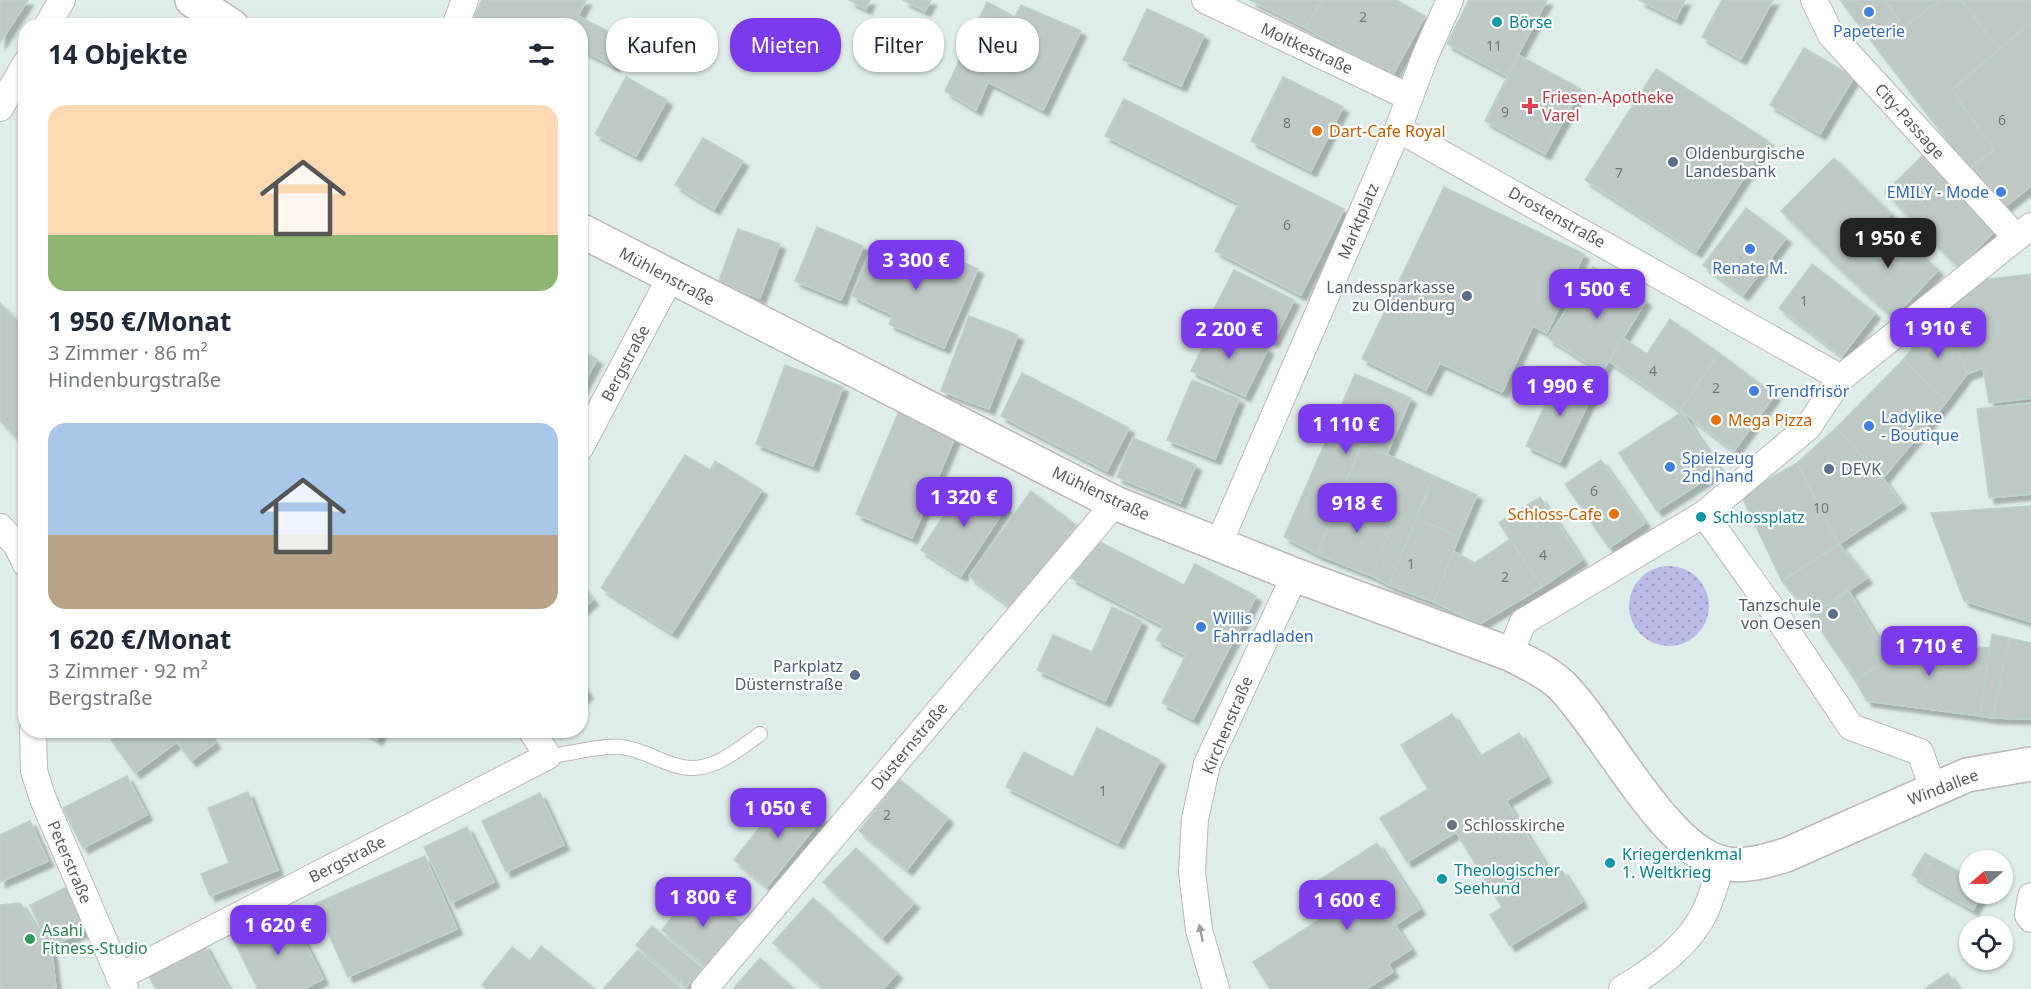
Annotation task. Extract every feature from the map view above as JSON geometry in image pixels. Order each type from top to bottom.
[{"type":"street","points":[[52,18],[62,0]]},
{"type":"street","points":[[192,0],[220,18]]},
{"type":"street","points":[[457,18],[465,0]]},
{"type":"street","name":"Moltkestraße","points":[[1205,0],[1409,97]]},
{"type":"street","name":"Marktplatz","points":[[1219,543],[1398,129],[1450,0]]},
{"type":"street","name":"City-Passage","points":[[1814,0],[1831,35],[2023,231]]},
{"type":"street","points":[[0,108],[18,77]]},
{"type":"street","name":"Drostenstraße","points":[[1398,129],[1622,252],[1760,334],[1841,378]]},
{"type":"street","points":[[1622,989],[1651,971],[1683,942],[1707,909],[1722,863],[1694,848],[1667,824],[1560,685],[1540,669],[1510,654],[1523,622],[1704,514],[1808,427],[1841,378],[2023,231]]},
{"type":"street","name":"Mühlenstraße","points":[[588,234],[1115,503],[1294,575],[1510,654]]},
{"type":"street","name":"Bergstraße","points":[[588,433],[670,278]]},
{"type":"street","name":"Düsternstraße","points":[[704,989],[1115,503]]},
{"type":"street","points":[[1704,514],[1777,616],[1851,727],[1920,752],[1933,788]]},
{"type":"street","points":[[0,527],[18,547]]},
{"type":"street","name":"Kirchenstraße","points":[[1216,989],[1199,930],[1192,872],[1195,819],[1208,764],[1294,575]]},
{"type":"street","name":"Peterstraße","points":[[33,738],[34,771],[43,800],[122,983]]},
{"type":"street","points":[[536,738],[548,756]]},
{"type":"street","name":"Bergstraße","points":[[122,983],[548,756]]},
{"type":"street","name":"Windallee","points":[[1722,863],[1761,862],[1860,824],[1933,788],[1966,775],[2031,764]]},
{"type":"lane","points":[[548,756],[618,747],[634,749],[678,766],[700,767],[724,759],[760,734]]},
{"type":"shaded area","points":[[1669,566],[1684,569],[1697,578],[1706,591],[1709,606],[1706,621],[1697,634],[1684,643],[1669,646],[1654,643],[1641,634],[1632,621],[1629,606],[1632,591],[1641,578],[1654,569]]},
{"type":"building","points":[[0,0],[28,0],[0,43]]},
{"type":"building","points":[[482,0],[586,0],[578,16],[582,18],[473,18]]},
{"type":"building","points":[[849,0],[870,0],[866,9]]},
{"type":"building","points":[[903,0],[931,0],[925,11]]},
{"type":"building","points":[[1250,0],[1322,0],[1306,28]]},
{"type":"building","points":[[1322,0],[1396,0],[1425,16],[1392,76],[1306,28]]},
{"type":"building","name":"Börse","points":[[1469,0],[1547,0],[1507,76],[1447,44]]},
{"type":"building","points":[[1639,0],[1685,0],[1676,19]]},
{"type":"building","points":[[1722,0],[1773,0],[1741,59],[1702,37]]},
{"type":"building","points":[[1840,0],[1884,0],[1904,27],[1941,0],[1961,0],[1999,49],[1952,90],[1994,150],[1969,169]]},
{"type":"building","points":[[1884,0],[1941,0],[1904,27]]},
{"type":"building","points":[[1961,0],[2031,0],[2031,22],[1999,49]]},
{"type":"building","points":[[987,2],[1015,17],[1021,5],[1081,31],[1043,110],[988,82],[976,110],[945,91],[956,68],[956,72],[1039,72],[1039,18],[979,18]]},
{"type":"building","points":[[1147,9],[1204,35],[1181,86],[1123,60]]},
{"type":"building","points":[[588,21],[606,30],[606,62],[588,53]]},
{"type":"building","points":[[2031,22],[2031,186],[2002,209],[1969,169],[1994,150],[1952,90]]},
{"type":"building","points":[[1804,48],[1854,77],[1820,134],[1770,105]]},
{"type":"building","points":[[1518,55],[1581,89],[1545,154],[1485,121]]},
{"type":"building","points":[[1656,69],[1768,141],[1696,252],[1585,180]]},
{"type":"building","points":[[626,77],[667,100],[636,156],[595,134]]},
{"type":"building","points":[[1283,77],[1343,107],[1311,171],[1251,141]]},
{"type":"building","points":[[1124,99],[1344,209],[1301,295],[1215,251],[1239,203],[1105,136]]},
{"type":"building","points":[[703,138],[743,161],[714,209],[675,185]]},
{"type":"building","points":[[1923,155],[1995,231],[1958,267],[1885,192]]},
{"type":"building","points":[[1834,158],[1891,214],[1838,267],[1781,211]]},
{"type":"building","points":[[1444,187],[1584,254],[1547,333],[1533,326],[1502,392],[1440,363],[1426,390],[1362,359]]},
{"type":"building","points":[[1746,208],[1786,238],[1743,295],[1703,265]]},
{"type":"building","points":[[1884,221],[1938,270],[1893,318],[1838,267]]},
{"type":"building","points":[[817,227],[863,246],[841,300],[795,281]]},
{"type":"building","points":[[738,229],[780,244],[760,298],[718,283]]},
{"type":"building","points":[[876,240],[934,266],[940,252],[978,269],[944,348],[889,324],[893,315],[852,296]]},
{"type":"building","points":[[1812,264],[1875,313],[1842,356],[1779,308]]},
{"type":"building","points":[[1593,267],[1646,301],[1602,372],[1548,338]]},
{"type":"building","points":[[1234,270],[1294,300],[1273,342],[1213,311]]},
{"type":"building","points":[[2031,274],[2031,398],[1989,403],[1983,368],[1967,374],[1942,310],[1973,281]]},
{"type":"building","points":[[0,303],[18,322],[18,440],[0,421]]},
{"type":"building","points":[[1942,310],[1967,374],[1947,401],[1903,360]]},
{"type":"building","points":[[969,316],[1018,335],[989,409],[941,391]]},
{"type":"building","points":[[1670,319],[1719,353],[1680,410],[1609,361],[1623,338],[1647,354]]},
{"type":"building","points":[[1214,323],[1268,349],[1245,396],[1191,371]]},
{"type":"building","points":[[1719,353],[1775,395],[1734,451],[1680,410]]},
{"type":"building","points":[[588,354],[597,359],[588,376]]},
{"type":"building","points":[[1903,360],[1947,401],[1883,478],[1836,428]]},
{"type":"building","points":[[785,365],[843,387],[813,466],[756,444]]},
{"type":"building","points":[[1022,373],[1129,428],[1107,471],[1001,416]]},
{"type":"building","points":[[1560,373],[1595,389],[1560,462],[1526,446]]},
{"type":"building","points":[[1355,374],[1411,398],[1387,454],[1362,443],[1317,554],[1284,537]]},
{"type":"building","points":[[1192,380],[1239,399],[1215,459],[1167,440]]},
{"type":"building","points":[[2031,403],[2031,494],[1989,498],[1977,409]]},
{"type":"building","points":[[899,411],[956,435],[912,538],[856,514]]},
{"type":"building","points":[[1682,412],[1720,470],[1657,511],[1619,453]]},
{"type":"building","points":[[1836,428],[1883,478],[1901,503],[1839,544],[1797,463]]},
{"type":"building","points":[[1133,438],[1196,465],[1180,503],[1117,477]]},
{"type":"building","points":[[1362,443],[1434,476],[1389,585],[1372,576],[1396,513],[1342,491]]},
{"type":"building","points":[[685,455],[710,470],[715,461],[762,490],[672,633],[601,588]]},
{"type":"building","points":[[1601,460],[1645,523],[1609,548],[1565,484]]},
{"type":"building","points":[[1797,463],[1839,544],[1782,581],[1741,495]]},
{"type":"building","points":[[1434,476],[1477,495],[1459,537],[1416,518]]},
{"type":"building","points":[[967,480],[1006,507],[961,576],[921,550]]},
{"type":"building","points":[[1031,491],[1076,525],[1014,609],[969,576]]},
{"type":"building","points":[[1342,491],[1396,513],[1372,576],[1317,554]]},
{"type":"building","points":[[1540,497],[1582,560],[1542,587],[1499,523]]},
{"type":"building","points":[[2031,506],[2031,622],[1964,601],[1931,513]]},
{"type":"building","points":[[1416,518],[1459,537],[1434,602],[1389,585]]},
{"type":"building","points":[[1092,538],[1184,585],[1195,564],[1256,596],[1193,719],[1162,703],[1186,655],[1156,640],[1164,626],[1071,578]]},
{"type":"building","points":[[1510,539],[1542,587],[1480,624],[1434,602],[1453,551],[1475,563]]},
{"type":"building","points":[[1839,544],[1867,578],[1811,616],[1782,581]]},
{"type":"building","points":[[1848,590],[1890,658],[1855,680],[1811,616]]},
{"type":"building","points":[[588,594],[593,600],[588,604]]},
{"type":"building","points":[[1112,607],[1142,621],[1105,701],[1037,670],[1053,635],[1092,652]]},
{"type":"building","points":[[1992,634],[2009,638],[1993,718],[1980,716]]},
{"type":"building","points":[[2009,638],[2031,643],[2031,719],[1993,718]]},
{"type":"building","points":[[1879,640],[1990,648],[1980,716],[1867,701],[1855,680],[1890,658]]},
{"type":"building","name":"Schlosskirche","points":[[1452,714],[1479,757],[1519,733],[1546,777],[1506,801],[1552,876],[1562,870],[1582,902],[1510,946],[1490,915],[1502,907],[1456,832],[1407,862],[1380,818],[1428,789],[1401,745]]},
{"type":"building","points":[[1097,728],[1160,760],[1118,843],[1006,787],[1024,752],[1073,777]]},
{"type":"building","points":[[114,738],[212,738],[215,743],[191,761],[177,742],[135,773],[111,740]]},
{"type":"building","points":[[127,776],[147,815],[83,848],[63,808]]},
{"type":"building","points":[[899,779],[948,818],[907,870],[859,831]]},
{"type":"building","points":[[788,791],[822,818],[767,887],[734,860]]},
{"type":"building","points":[[248,792],[278,870],[210,896],[201,874],[229,863],[208,808]]},
{"type":"building","points":[[540,793],[564,845],[506,872],[482,821]]},
{"type":"building","points":[[30,821],[48,861],[0,882],[0,835]]},
{"type":"building","points":[[467,827],[494,882],[451,903],[424,847]]},
{"type":"building","points":[[1377,843],[1420,909],[1395,925],[1411,949],[1388,964],[1393,972],[1366,989],[1270,989],[1253,962],[1335,910],[1316,882]]},
{"type":"building","points":[[856,848],[914,903],[882,938],[823,882]]},
{"type":"building","points":[[1925,853],[1933,858],[1920,880],[1912,875]]},
{"type":"building","points":[[425,856],[457,929],[348,977],[315,904]]},
{"type":"building","points":[[1933,858],[1959,871],[1959,902],[1920,880]]},
{"type":"building","points":[[69,886],[89,929],[49,947],[30,905]]},
{"type":"building","points":[[696,887],[745,926],[710,969],[662,930]]},
{"type":"building","points":[[813,898],[897,973],[883,989],[824,989],[773,943]]},
{"type":"building","points":[[20,903],[52,953],[56,989],[0,989],[0,905]]},
{"type":"building","points":[[1962,904],[1976,904],[1973,910]]},
{"type":"building","points":[[289,911],[323,979],[304,989],[258,989],[233,939]]},
{"type":"building","points":[[652,926],[702,968],[686,987],[636,945]]},
{"type":"building","points":[[204,944],[228,989],[156,989],[148,975]]},
{"type":"building","points":[[541,946],[595,989],[486,989],[482,985],[512,947],[530,961]]},
{"type":"building","points":[[638,950],[681,989],[603,989]]},
{"type":"building","points":[[760,958],[794,989],[733,989]]},
{"type":"building","points":[[1948,973],[1958,989],[1924,989]]},
{"type":"place","name":"Papeterie","points":[[1869,12]]},
{"type":"place","name":"Börse","points":[[1497,22]]},
{"type":"place","name":"Friesen-Apotheke Varel","points":[[1530,106]]},
{"type":"place","name":"Dart-Cafe Royal","points":[[1317,131]]},
{"type":"place","name":"Oldenburgische Landesbank","points":[[1673,162]]},
{"type":"place","name":"EMILY - Mode","points":[[2001,192]]},
{"type":"place","name":"Renate M.","points":[[1750,249]]},
{"type":"place","name":"Landessparkasse zu Oldenburg","points":[[1467,296]]},
{"type":"place","name":"Trendfrisör","points":[[1754,391]]},
{"type":"place","name":"Mega Pizza","points":[[1716,420]]},
{"type":"place","name":"Ladylike - Boutique","points":[[1869,426]]},
{"type":"place","name":"Spielzeug 2nd hand","points":[[1670,467]]},
{"type":"place","name":"DEVK","points":[[1829,469]]},
{"type":"place","name":"Schloss-Cafe","points":[[1614,514]]},
{"type":"place","name":"Schlossplatz","points":[[1701,517]]},
{"type":"place","name":"Tanzschule von Oesen","points":[[1833,614]]},
{"type":"place","name":"Willis Fahrradladen","points":[[1201,627]]},
{"type":"place","name":"Parkplatz Düsternstraße","points":[[855,675]]},
{"type":"place","name":"Schlosskirche","points":[[1452,825]]},
{"type":"place","name":"Kriegerdenkmal 1. Weltkrieg","points":[[1610,863]]},
{"type":"place","name":"Theologischer Seehund","points":[[1442,879]]},
{"type":"place","name":"Asahi Fitness-Studio","points":[[30,939]]}]
